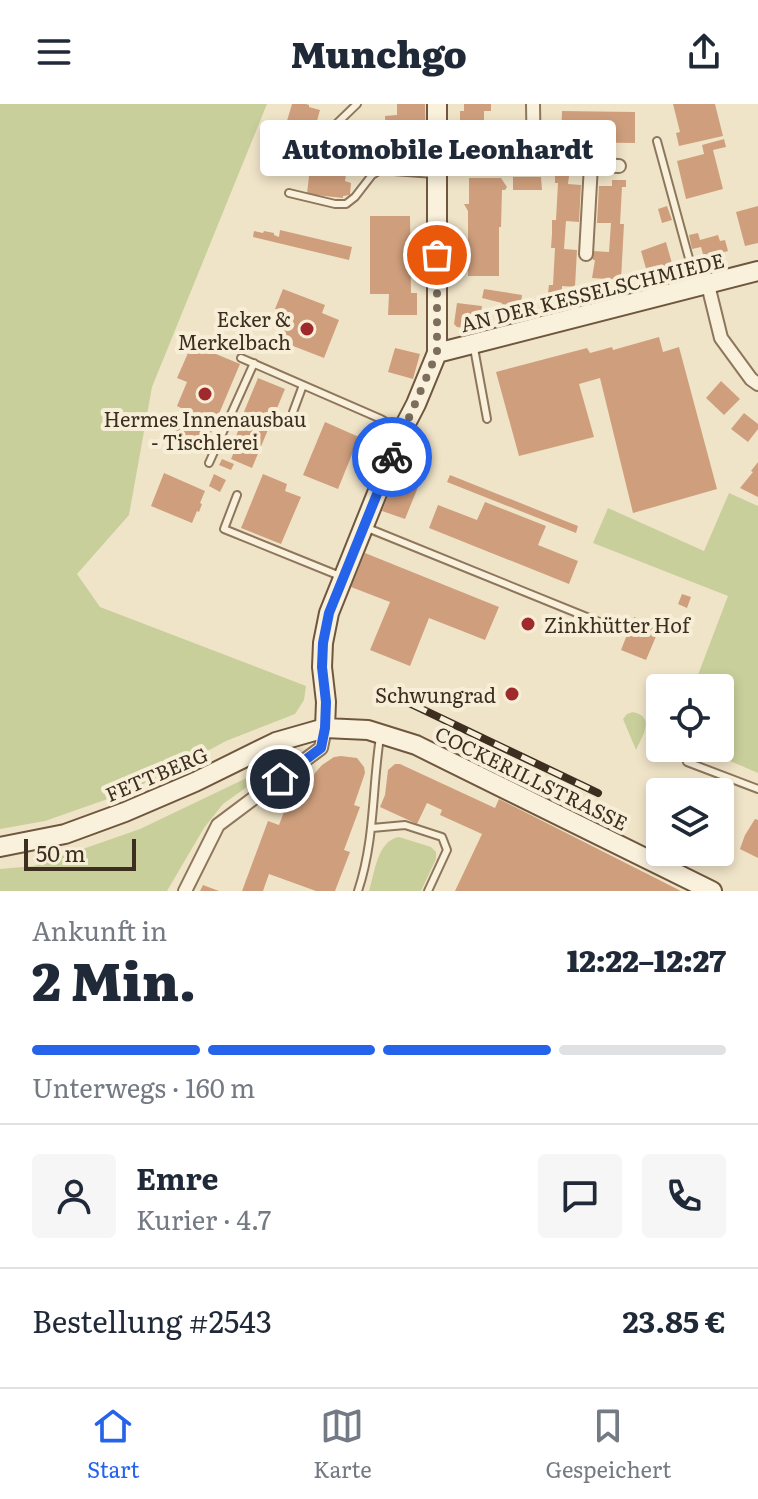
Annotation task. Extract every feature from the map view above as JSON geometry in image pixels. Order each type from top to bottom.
[{"type":"street","points":[[185,891],[218,825],[321,748],[326,702],[323,643],[329,613],[402,431],[437,353],[437,104]]},
{"type":"street","points":[[533,104],[534,165]]},
{"type":"street","points":[[437,169],[534,165],[619,166]]},
{"type":"street","points":[[586,254],[591,165]]},
{"type":"street","name":"AN DER KESSELSCHMIEDE","points":[[437,353],[758,271]]},
{"type":"street","points":[[702,286],[721,338],[758,384]]},
{"type":"street","name":"COCKERILLSTRASSE","points":[[325,728],[380,732],[416,745],[712,891]]},
{"type":"street","name":"FETTBERG","points":[[0,847],[65,834],[195,782],[276,742],[325,728]]},
{"type":"lane","points":[[329,131],[357,104]]},
{"type":"lane","points":[[657,141],[702,286]]},
{"type":"lane","points":[[289,193],[346,204],[380,170],[437,169]]},
{"type":"lane","points":[[473,344],[487,419]]},
{"type":"lane","points":[[241,358],[402,431]]},
{"type":"lane","points":[[209,463],[254,363]]},
{"type":"lane","points":[[293,412],[303,385]]},
{"type":"lane","points":[[237,495],[224,529],[343,578]]},
{"type":"lane","points":[[365,527],[604,624]]},
{"type":"lane","points":[[358,891],[372,828],[380,732]]},
{"type":"lane","points":[[687,762],[758,789]]},
{"type":"lane","points":[[372,828],[405,825],[442,837],[447,850],[428,891]]},
{"type":"green space","points":[[0,104],[267,104],[152,387],[129,515],[77,574],[100,607],[306,686],[304,700],[295,714],[226,741],[122,794],[45,821],[0,829]]},
{"type":"green space","points":[[729,493],[758,506],[758,773],[732,762],[734,674],[698,674],[728,596],[593,543],[608,508],[704,551]]},
{"type":"green space","points":[[627,714],[640,714],[646,723],[636,750],[623,719]]},
{"type":"green space","points":[[286,759],[223,804],[204,828],[167,891],[0,891],[0,869],[34,866],[140,829]]},
{"type":"green space","points":[[399,837],[431,847],[436,852],[436,859],[421,891],[369,891],[381,851],[386,844]]},
{"type":"building","points":[[292,104],[306,104],[320,110],[314,132],[305,129],[303,134],[298,133],[299,128],[286,124]]},
{"type":"building","points":[[397,104],[425,104],[426,157],[398,157],[394,156],[394,149],[386,149],[385,116],[397,115]]},
{"type":"building","points":[[464,104],[491,104],[491,111],[484,111],[487,148],[460,148],[460,111],[464,111]]},
{"type":"building","points":[[673,104],[715,104],[723,136],[679,146],[676,133],[680,132]]},
{"type":"building","points":[[562,111],[635,112],[635,143],[561,142]]},
{"type":"building","points":[[265,124],[279,127],[277,134],[264,130]]},
{"type":"building","points":[[724,139],[726,147],[713,150],[723,189],[686,199],[677,161],[704,154],[702,145]]},
{"type":"building","points":[[311,158],[348,163],[345,181],[351,183],[350,195],[343,198],[307,194]]},
{"type":"building","points":[[555,175],[569,176],[568,184],[581,185],[579,222],[566,221],[564,249],[577,250],[575,287],[562,286],[562,294],[548,293],[549,285],[553,285],[555,248],[551,248],[552,220],[556,220],[558,183],[555,183]]},
{"type":"building","points":[[513,177],[541,177],[542,190],[513,190]]},
{"type":"building","points":[[469,178],[501,178],[507,187],[502,190],[499,276],[468,276],[468,211],[464,204],[469,204]]},
{"type":"building","points":[[612,180],[626,180],[626,187],[622,187],[620,224],[624,224],[621,280],[592,278],[593,251],[609,252],[611,223],[597,223],[599,186],[612,186]]},
{"type":"building","points":[[667,206],[672,220],[662,223],[658,209]]},
{"type":"building","points":[[758,206],[758,243],[745,246],[736,212]]},
{"type":"building","points":[[370,216],[410,216],[411,293],[417,293],[417,315],[388,315],[389,294],[370,294]]},
{"type":"building","points":[[280,230],[352,247],[349,260],[253,237],[254,231],[264,231],[279,237]]},
{"type":"building","points":[[698,233],[700,240],[718,235],[720,241],[725,240],[728,251],[704,258],[701,247],[692,249],[689,235]]},
{"type":"building","points":[[666,242],[673,267],[647,272],[641,251]]},
{"type":"building","name":"Ecker & Merkelbach","points":[[283,289],[325,305],[322,313],[339,320],[324,358],[275,339],[285,313],[275,309]]},
{"type":"building","points":[[484,289],[522,295],[521,304],[528,304],[527,318],[519,317],[518,322],[500,321],[502,303],[482,298]]},
{"type":"building","points":[[457,303],[482,306],[481,313],[489,313],[488,324],[480,323],[479,330],[457,327],[454,324]]},
{"type":"building","points":[[659,337],[663,352],[679,347],[717,489],[633,513],[600,378],[579,384],[594,437],[519,456],[496,372],[587,348],[590,353],[612,347],[613,350]]},
{"type":"building","name":"Hermes Innenausbau - Tischlerei","points":[[192,344],[240,364],[202,454],[170,440],[183,409],[177,406],[187,382],[177,378]]},
{"type":"building","points":[[395,348],[420,354],[413,379],[388,372]]},
{"type":"building","points":[[258,378],[285,389],[252,468],[231,459],[239,440],[235,439],[236,431]]},
{"type":"building","points":[[721,381],[740,399],[724,415],[706,398]]},
{"type":"building","points":[[744,413],[758,424],[758,429],[748,442],[731,429]]},
{"type":"building","points":[[325,422],[359,437],[338,489],[303,475]]},
{"type":"building","points":[[403,457],[427,465],[405,519],[382,511]]},
{"type":"building","points":[[222,459],[234,464],[231,470],[219,465]]},
{"type":"building","points":[[758,462],[758,497],[740,488]]},
{"type":"building","points":[[164,473],[205,491],[192,523],[151,506]]},
{"type":"building","points":[[214,474],[226,480],[220,492],[209,486]]},
{"type":"building","points":[[263,474],[287,484],[285,491],[301,497],[281,544],[241,528]]},
{"type":"building","points":[[450,475],[578,526],[576,533],[447,482]]},
{"type":"building","points":[[485,502],[546,526],[538,545],[578,561],[569,584],[429,528],[438,505],[477,520]]},
{"type":"building","points":[[365,553],[499,607],[485,640],[429,618],[410,666],[370,650],[390,602],[351,587]]},
{"type":"building","points":[[682,594],[691,597],[687,608],[678,604]]},
{"type":"building","points":[[634,617],[660,627],[646,660],[621,650]]},
{"type":"building","points":[[341,756],[357,758],[365,773],[354,805],[360,807],[344,850],[350,852],[335,891],[316,891],[269,874],[263,891],[242,891],[268,821],[279,825],[295,783],[307,788],[322,765]]},
{"type":"building","points":[[395,764],[495,808],[499,799],[681,891],[455,891],[482,834],[440,815],[442,810],[427,803],[417,824],[380,807],[388,770]]},
{"type":"building","points":[[755,819],[758,820],[758,858],[740,849]]},
{"type":"building","points":[[203,885],[219,891],[200,891]]},
{"type":"railway","points":[[386,692],[598,793]]},
{"type":"way so far","points":[[392,457],[437,353],[437,255]]},
{"type":"place","name":"Automobile Leonhardt","points":[[437,255]]},
{"type":"place","name":"Ecker & Merkelbach","points":[[307,329]]},
{"type":"place","name":"Hermes Innenausbau - Tischlerei","points":[[205,394]]},
{"type":"place","name":"Zinkhütter Hof","points":[[528,624]]},
{"type":"place","name":"Schwungrad","points":[[512,694]]},
{"type":"route","points":[[280,779],[321,748],[326,702],[323,643],[329,613],[392,457]]}]
